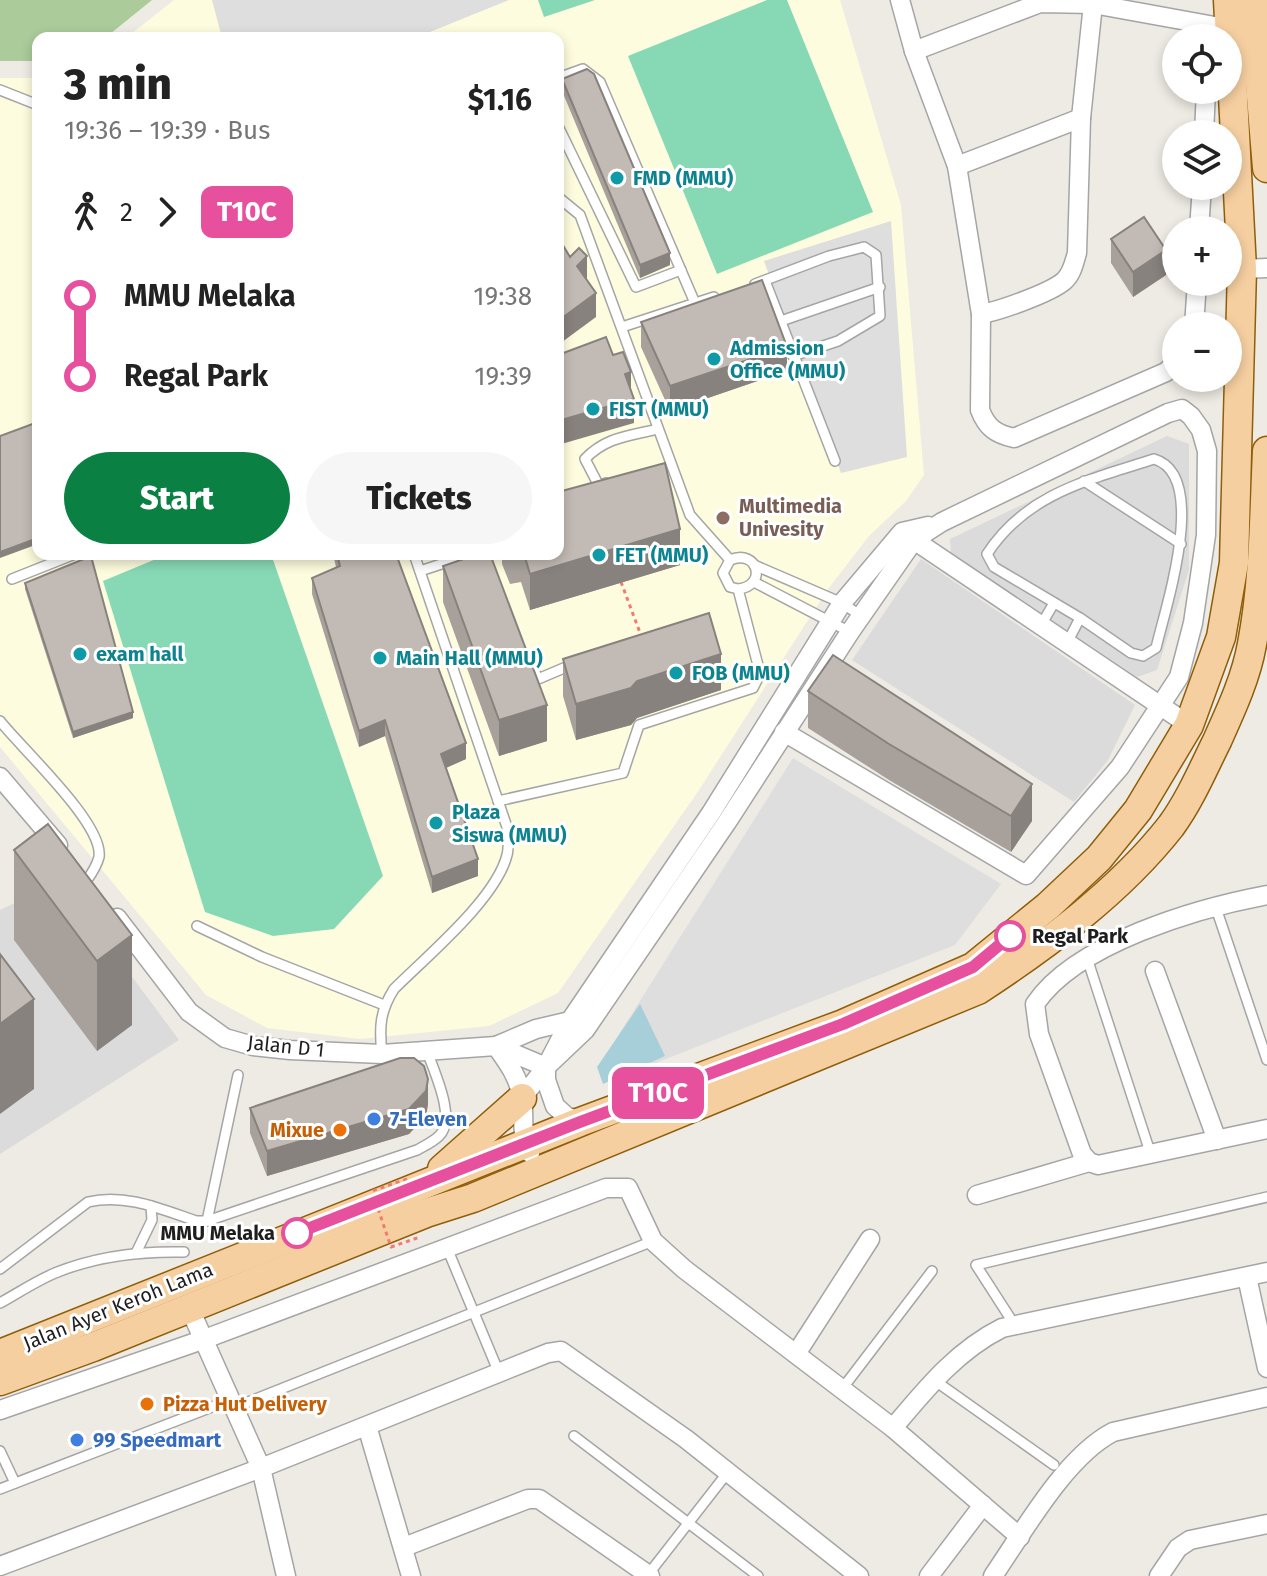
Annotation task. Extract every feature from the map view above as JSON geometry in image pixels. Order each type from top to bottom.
[{"type":"main road","name":"Jalan Ayer Keroh Lama","points":[[1219,24],[1228,0]]},
{"type":"main road","points":[[1253,0],[1267,168]]},
{"type":"main road","name":"Jalan Ayer Keroh Lama","points":[[2,1348],[97,1316],[417,1181],[525,1145],[843,1024],[973,967],[1048,906],[1099,858],[1138,810],[1189,725],[1221,637],[1234,563],[1255,268],[1228,104]]},
{"type":"main road","name":"Jalan Ayer Keroh Lama","points":[[0,1381],[93,1347],[426,1213],[473,1198],[978,990],[1001,975],[1126,878],[1172,824],[1192,792],[1233,706],[1253,633],[1260,581],[1267,451]]},
{"type":"main road","points":[[1189,725],[1212,721],[1233,706]]},
{"type":"main road","points":[[417,1181],[522,1098]]},
{"type":"main road","points":[[97,1316],[129,1311],[170,1297],[189,1307],[198,1289],[207,1280],[256,1259],[267,1245]]},
{"type":"street","points":[[900,0],[914,51],[957,166],[981,314],[980,410],[985,424],[999,435],[1014,438],[1162,374]]},
{"type":"street","points":[[914,51],[1040,3],[1093,4],[1184,24]]},
{"type":"street","points":[[981,314],[994,312],[1052,288],[1064,281],[1073,269],[1077,253],[1081,118],[1093,4]]},
{"type":"street","points":[[957,166],[1081,118]]},
{"type":"street","points":[[580,1122],[566,1116],[555,1106],[546,1080],[546,1067],[570,1021],[711,813],[842,603],[908,536],[1168,413],[1182,409],[1201,430],[1207,451],[1206,535],[1193,623],[1179,677],[1120,767],[1026,875],[784,732]]},
{"type":"street","points":[[908,536],[1189,725]]},
{"type":"street","points":[[522,1098],[546,1067],[585,1030],[727,822],[861,616],[908,536]]},
{"type":"street","name":"Jalan D 1","points":[[0,777],[87,880],[189,1012],[225,1038],[253,1046],[290,1050],[382,1054],[496,1046],[546,1067]]},
{"type":"street","points":[[1267,895],[1215,905],[1161,922],[1087,958],[1045,989],[1035,1004],[1039,1034],[1082,1154],[1089,1162],[1098,1165],[1267,1129]]},
{"type":"street","points":[[1155,971],[1217,1140]]},
{"type":"street","points":[[552,1164],[541,1164],[525,1145],[522,1098],[514,1070],[496,1046],[536,1029],[570,1021]]},
{"type":"street","points":[[977,1195],[1089,1162]]},
{"type":"street","points":[[0,1410],[202,1340],[606,1188],[628,1188],[653,1241],[684,1269],[893,1428],[1020,1537]]},
{"type":"street","points":[[796,1354],[870,1239]]},
{"type":"street","points":[[893,1428],[934,1380],[973,1343],[1014,1324],[1267,1272]]},
{"type":"street","points":[[1247,1277],[1267,1368]]},
{"type":"street","points":[[189,1307],[261,1468],[286,1576]]},
{"type":"street","points":[[0,1566],[261,1468],[548,1353],[561,1351],[686,1439],[859,1576]]},
{"type":"street","points":[[993,1576],[1068,1469],[1096,1440],[1113,1432],[1267,1397]]},
{"type":"street","points":[[367,1426],[411,1576]]},
{"type":"street","points":[[404,1547],[528,1499],[539,1499],[648,1576]]},
{"type":"street","points":[[929,1576],[983,1505]]},
{"type":"street","points":[[1159,1576],[1178,1548],[1190,1540],[1267,1524]]},
{"type":"lane","points":[[564,76],[583,69],[600,82],[695,303]]},
{"type":"lane","points":[[0,90],[32,103]]},
{"type":"lane","points":[[564,138],[636,287],[681,270]]},
{"type":"lane","points":[[564,202],[580,215],[690,515],[730,560]]},
{"type":"lane","points":[[751,286],[829,256],[864,247],[876,255],[880,316],[838,341],[793,356]]},
{"type":"lane","points":[[765,281],[835,461]]},
{"type":"lane","points":[[781,321],[880,287]]},
{"type":"lane","points":[[622,327],[723,294]]},
{"type":"lane","points":[[614,481],[599,486],[585,459],[601,443],[658,429]]},
{"type":"lane","points":[[1154,459],[1163,462],[1178,481],[1181,544],[1156,648],[1149,655],[1131,653],[1080,618],[994,567],[987,554],[1000,534],[1031,506],[1084,481],[1154,459]]},
{"type":"lane","points":[[656,469],[670,464]]},
{"type":"lane","points":[[1084,481],[1181,544]]},
{"type":"lane","points":[[754,565],[757,574],[754,582],[747,588],[730,587],[723,573],[730,560],[738,556],[842,603],[861,616]]},
{"type":"lane","points":[[12,579],[60,560]]},
{"type":"lane","points":[[382,1054],[379,1023],[384,1005],[394,989],[483,898],[499,876],[508,854],[508,830],[416,560]]},
{"type":"lane","points":[[420,571],[454,560]]},
{"type":"lane","points":[[754,582],[850,632]]},
{"type":"lane","points":[[498,801],[623,773],[639,725],[753,688],[759,669],[738,589]]},
{"type":"lane","points":[[1041,625],[1054,603]]},
{"type":"lane","points":[[1067,643],[1080,618]]},
{"type":"lane","points":[[525,651],[538,679],[578,662]]},
{"type":"lane","points":[[0,721],[72,802],[94,834],[99,846],[99,858],[87,880]]},
{"type":"lane","points":[[1215,905],[1267,1060]]},
{"type":"lane","points":[[197,926],[262,957],[384,1005]]},
{"type":"lane","points":[[1087,958],[1151,1155]]},
{"type":"lane","points":[[0,1269],[88,1202],[115,1199],[151,1206],[196,1221],[207,1221],[417,1150],[440,1136],[447,1123],[446,1108],[427,1051]]},
{"type":"lane","points":[[207,1221],[238,1075]]},
{"type":"lane","points":[[1014,1324],[976,1265],[1267,1197]]},
{"type":"lane","points":[[137,1251],[152,1220],[151,1206]]},
{"type":"lane","points":[[0,1489],[474,1314],[653,1241]]},
{"type":"lane","points":[[447,1248],[499,1373]]},
{"type":"lane","points":[[0,1303],[54,1273],[137,1251],[184,1252]]},
{"type":"lane","points":[[842,1389],[932,1271]]},
{"type":"lane","points":[[934,1380],[1054,1465]]},
{"type":"lane","points":[[574,1436],[758,1576]]},
{"type":"lane","points":[[0,1451],[15,1483]]},
{"type":"lane","points":[[648,1576],[728,1472]]},
{"type":"path","points":[[619,570],[643,641]]},
{"type":"path","points":[[417,1181],[372,1191],[391,1247],[420,1237]]},
{"type":"shaded area","name":"Multimedia Univesity","points":[[174,0],[840,0],[901,205],[924,475],[906,501],[869,536],[828,589],[699,790],[558,993],[489,1026],[360,1039],[267,1028],[206,995],[0,747],[0,78],[32,78],[32,560],[564,560],[564,32],[134,32]]},
{"type":"shaded area","points":[[212,0],[509,0],[430,32],[220,32]]},
{"type":"shaded area","points":[[891,221],[907,457],[841,473],[764,261]]},
{"type":"shaded area","points":[[1167,436],[1189,444],[1189,570],[1157,670],[1137,677],[951,553],[950,539]]},
{"type":"shaded area","points":[[921,559],[1135,705],[1108,760],[1074,802],[852,660]]},
{"type":"shaded area","points":[[793,758],[1001,884],[955,945],[610,1081],[604,1058]]},
{"type":"shaded area","points":[[61,881],[179,1040],[0,1154],[0,910]]},
{"type":"green space","points":[[0,0],[152,0],[112,32],[32,32],[32,61],[0,61]]},
{"type":"green space","points":[[538,0],[595,0],[544,17]]},
{"type":"green space","points":[[767,0],[787,0],[873,212],[717,274],[628,56]]},
{"type":"green space","points":[[154,560],[273,560],[383,876],[334,929],[273,936],[205,912],[103,581]]},
{"type":"water","points":[[640,1004],[665,1056],[603,1084],[597,1067]]},
{"type":"building","name":"FMD (MMU)","points":[[587,69],[594,74],[670,253],[640,265],[564,78]]},
{"type":"building","points":[[1144,217],[1162,244],[1162,253],[1133,272],[1111,239]]},
{"type":"building","points":[[564,247],[570,257],[579,248],[587,256],[577,266],[596,293],[564,317]]},
{"type":"building","name":"Admission Office (MMU)","points":[[762,280],[787,347],[670,386],[641,322]]},
{"type":"building","points":[[606,337],[613,355],[623,352],[631,372],[625,374],[634,399],[564,419],[564,353]]},
{"type":"building","points":[[32,424],[32,540],[0,552],[0,436]]},
{"type":"building","points":[[665,463],[680,529],[530,574],[526,560],[564,560],[564,490]]},
{"type":"building","name":"exam hall","points":[[81,560],[92,560],[133,712],[73,732],[25,583]]},
{"type":"building","name":"Main Hall (MMU)","points":[[338,560],[398,560],[466,743],[441,754],[478,859],[432,877],[385,720],[359,731],[312,578],[340,566]]},
{"type":"building","points":[[460,560],[492,560],[547,705],[499,720],[443,566]]},
{"type":"building","points":[[709,613],[721,654],[637,681],[631,688],[576,704],[563,659]]},
{"type":"building","points":[[833,655],[1032,784],[1011,816],[889,744],[808,691]]},
{"type":"building","points":[[48,824],[132,935],[97,961],[14,850]]},
{"type":"building","points":[[0,954],[34,999],[0,1024]]},
{"type":"building","points":[[400,1058],[414,1058],[424,1066],[428,1079],[426,1091],[409,1109],[267,1151],[250,1108]]},
{"type":"bus line","name":"T10C","points":[[297,1233],[580,1122],[843,1024],[973,967],[1010,936]]},
{"type":"place","name":"FMD (MMU)","points":[[617,178]]},
{"type":"place","name":"Admission Office (MMU)","points":[[714,359]]},
{"type":"place","name":"FIST (MMU)","points":[[593,409]]},
{"type":"place","name":"Multimedia Univesity","points":[[723,518]]},
{"type":"place","name":"FET (MMU)","points":[[599,555]]},
{"type":"place","name":"exam hall","points":[[80,654]]},
{"type":"place","name":"Main Hall (MMU)","points":[[380,658]]},
{"type":"place","name":"FOB (MMU)","points":[[676,673]]},
{"type":"place","name":"Plaza Siswa (MMU)","points":[[436,823]]},
{"type":"place","name":"Regal Park","points":[[1010,936]]},
{"type":"place","name":"7-Eleven","points":[[374,1119]]},
{"type":"place","name":"Mixue","points":[[340,1130]]},
{"type":"place","name":"MMU Melaka","points":[[297,1233]]},
{"type":"place","name":"Pizza Hut Delivery","points":[[147,1404]]},
{"type":"place","name":"99 Speedmart","points":[[77,1440]]}]
